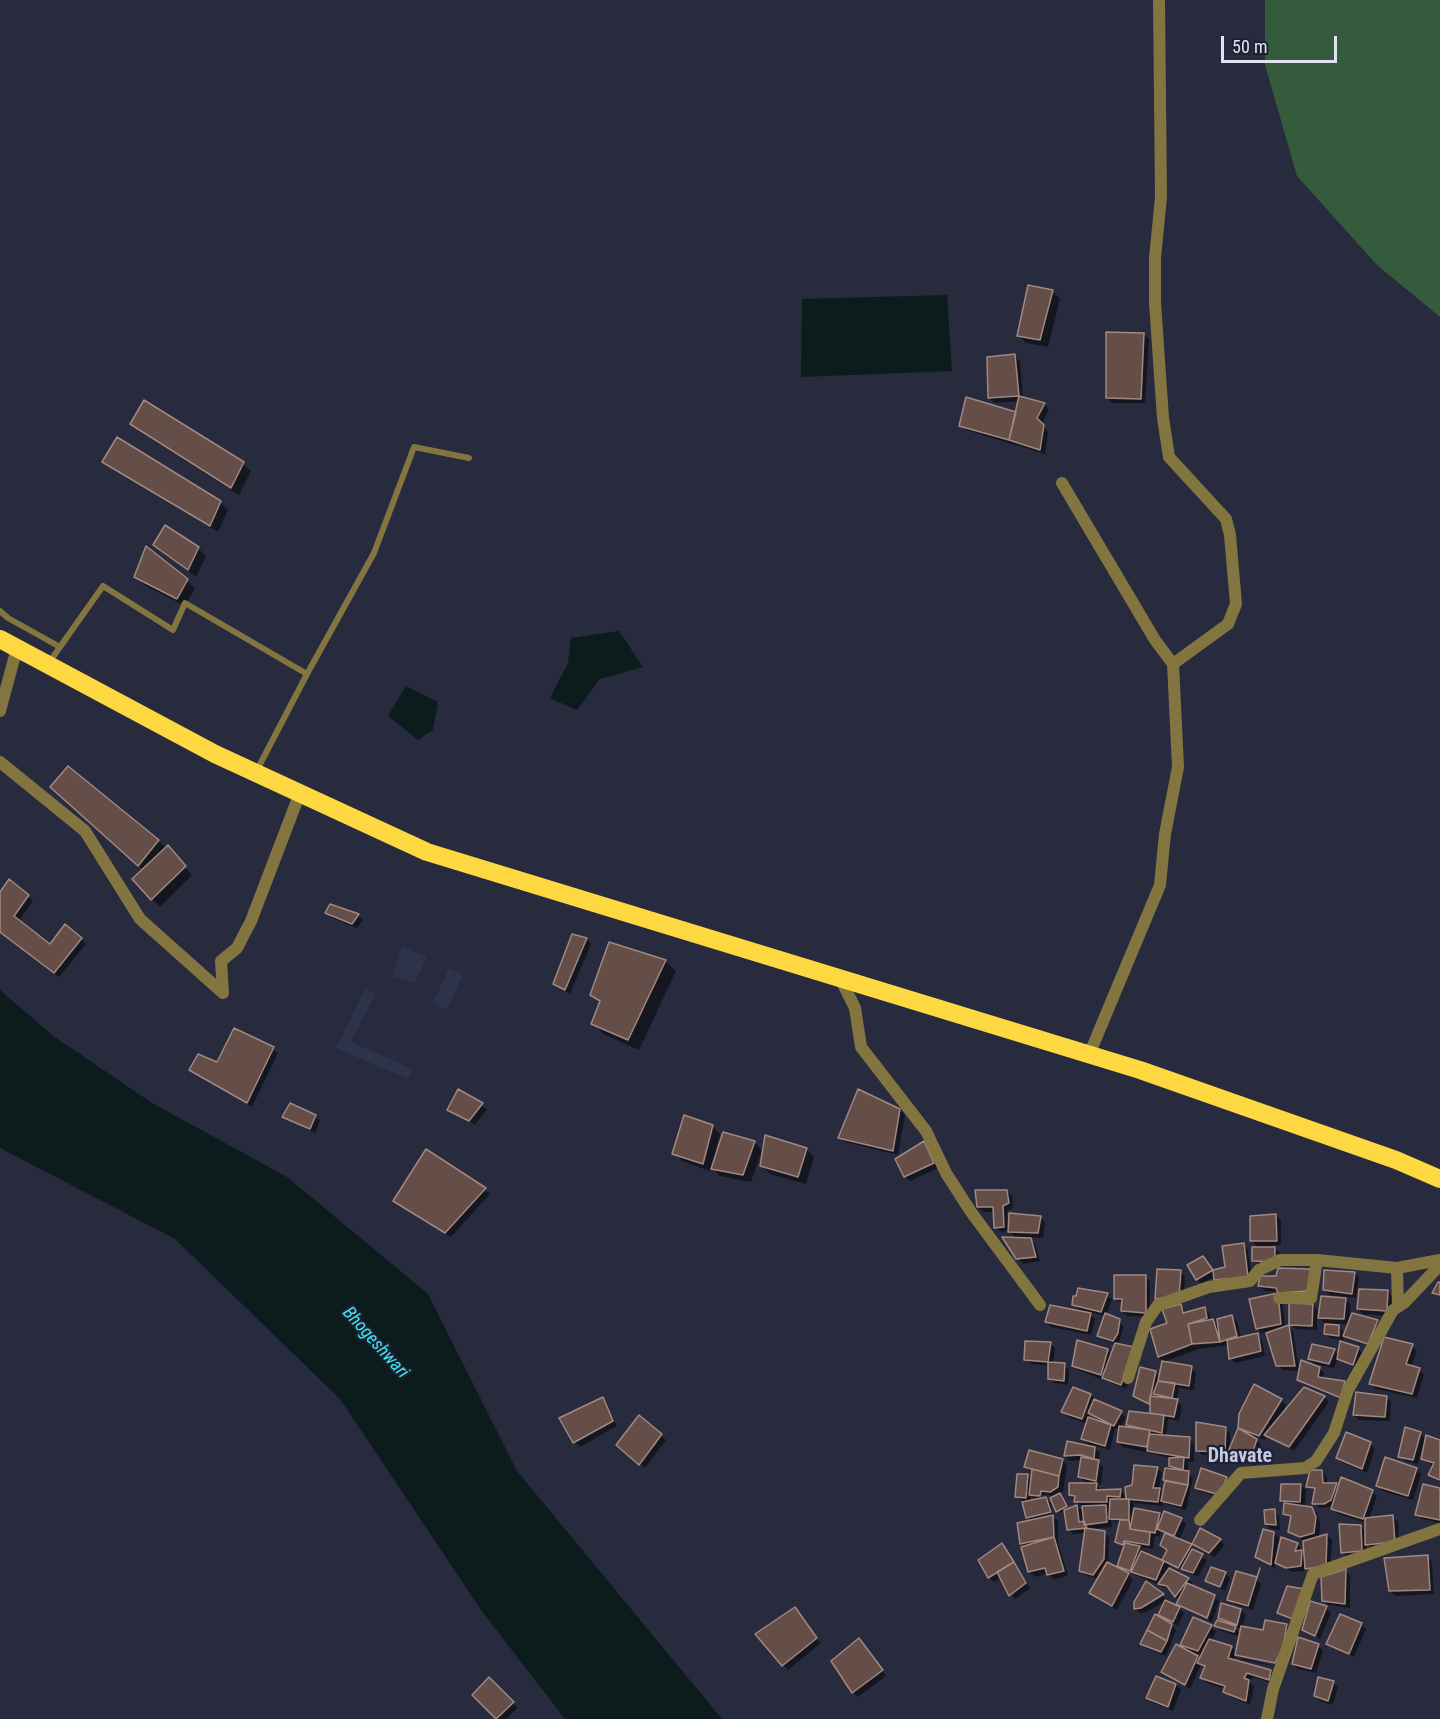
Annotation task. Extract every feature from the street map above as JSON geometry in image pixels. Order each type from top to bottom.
[{"type":"highway","points":[[0,639],[215,754],[427,852],[1089,1055],[1396,1160],[1440,1179]]},
{"type":"street","points":[[1159,0],[1161,197],[1155,258],[1155,303],[1163,418],[1169,457],[1226,519],[1230,535],[1236,604],[1228,624],[1173,664]]},
{"type":"street","points":[[1062,483],[1155,640],[1173,664],[1178,767],[1165,834],[1160,885],[1089,1055]]},
{"type":"street","points":[[0,711],[17,648]]},
{"type":"street","points":[[0,762],[85,831],[141,919],[223,993],[221,961],[237,948],[251,921],[300,793]]},
{"type":"street","points":[[840,978],[855,1008],[861,1047],[926,1131],[946,1173],[971,1212],[1040,1305]]},
{"type":"street","points":[[1128,1377],[1146,1322],[1158,1305],[1209,1287],[1250,1281],[1259,1270],[1280,1260],[1317,1260],[1397,1268],[1440,1260]]},
{"type":"street","points":[[1279,1298],[1311,1298],[1317,1260]]},
{"type":"street","points":[[1200,1520],[1240,1473],[1305,1468],[1316,1461],[1334,1433],[1348,1390],[1381,1329],[1398,1307],[1440,1265]]},
{"type":"street","points":[[1397,1268],[1398,1307]]},
{"type":"street","points":[[1267,1719],[1273,1689],[1313,1574],[1440,1529]]},
{"type":"lane","points":[[255,773],[374,553],[414,447],[469,458]]},
{"type":"lane","points":[[48,664],[103,586],[172,630],[185,603],[307,674]]},
{"type":"lane","points":[[0,611],[8,618],[60,647]]},
{"type":"shaded area","points":[[402,947],[427,957],[414,983],[392,976]]},
{"type":"shaded area","points":[[449,968],[463,975],[447,1010],[433,1003]]},
{"type":"shaded area","points":[[365,989],[376,993],[351,1042],[413,1069],[408,1079],[336,1048]]},
{"type":"green space","points":[[1265,0],[1440,0],[1440,317],[1377,265],[1297,176],[1265,65]]},
{"type":"water","points":[[947,295],[952,371],[801,377],[802,299]]},
{"type":"water","points":[[619,631],[643,667],[600,679],[577,710],[550,698],[568,663],[571,638]]},
{"type":"water","points":[[406,686],[438,702],[433,730],[418,740],[388,716]]},
{"type":"water","name":"Bhogeshwari","points":[[0,990],[52,1035],[152,1103],[287,1177],[428,1294],[517,1471],[722,1719],[565,1719],[481,1610],[340,1399],[175,1239],[0,1148]]},
{"type":"building","points":[[1028,285],[1053,290],[1040,340],[1017,336]]},
{"type":"building","points":[[1106,332],[1144,333],[1141,399],[1106,398]]},
{"type":"building","points":[[1015,354],[1019,396],[988,398],[987,357]]},
{"type":"building","points":[[1019,396],[1045,403],[1037,418],[1044,425],[1040,450],[1009,440]]},
{"type":"building","points":[[966,397],[1016,412],[1009,440],[959,426]]},
{"type":"building","points":[[144,400],[244,462],[231,488],[130,424]]},
{"type":"building","points":[[117,437],[221,501],[210,526],[102,462]]},
{"type":"building","points":[[165,525],[199,547],[188,570],[153,545]]},
{"type":"building","points":[[146,546],[188,579],[177,599],[134,577]]},
{"type":"building","points":[[68,766],[159,840],[138,866],[50,787]]},
{"type":"building","points":[[168,845],[186,866],[151,900],[132,879]]},
{"type":"building","points":[[9,879],[29,895],[14,916],[50,944],[65,924],[82,938],[54,973],[0,932],[0,892]]},
{"type":"building","points":[[330,904],[359,914],[352,924],[325,913]]},
{"type":"building","points":[[572,934],[587,938],[565,990],[553,984]]},
{"type":"building","points":[[609,942],[666,960],[628,1040],[591,1024],[600,1001],[590,995]]},
{"type":"building","points":[[234,1028],[274,1047],[247,1103],[189,1070],[198,1054],[217,1062]]},
{"type":"building","points":[[458,1089],[483,1103],[469,1121],[447,1110]]},
{"type":"building","points":[[858,1089],[900,1109],[893,1151],[838,1138]]},
{"type":"building","points":[[290,1103],[316,1115],[310,1129],[282,1117]]},
{"type":"building","points":[[684,1115],[713,1125],[703,1164],[672,1154]]},
{"type":"building","points":[[723,1132],[755,1141],[743,1175],[711,1169]]},
{"type":"building","points":[[765,1135],[807,1148],[798,1177],[760,1166]]},
{"type":"building","points":[[924,1141],[934,1163],[904,1177],[895,1159]]},
{"type":"building","points":[[426,1149],[486,1188],[445,1233],[393,1201]]},
{"type":"building","points":[[975,1190],[1007,1190],[1009,1203],[1003,1206],[1004,1227],[994,1228],[993,1207],[977,1207]]},
{"type":"building","points":[[1009,1213],[1041,1216],[1038,1233],[1008,1232]]},
{"type":"building","points":[[1276,1214],[1277,1241],[1250,1241],[1250,1216]]},
{"type":"building","points":[[1002,1237],[1031,1238],[1036,1257],[1016,1259]]},
{"type":"building","points":[[1244,1243],[1248,1277],[1214,1280],[1213,1270],[1225,1267],[1222,1246]]},
{"type":"building","points":[[1252,1247],[1275,1247],[1275,1262],[1252,1261]]},
{"type":"building","points":[[1203,1256],[1213,1270],[1196,1280],[1187,1265]]},
{"type":"building","points":[[1278,1268],[1310,1269],[1309,1291],[1278,1293],[1276,1288],[1258,1286],[1260,1276],[1276,1276]]},
{"type":"building","points":[[1157,1269],[1181,1270],[1179,1297],[1155,1299]]},
{"type":"building","points":[[1324,1270],[1355,1272],[1352,1294],[1323,1290]]},
{"type":"building","points":[[1114,1275],[1146,1275],[1146,1313],[1121,1311],[1122,1299],[1114,1299]]},
{"type":"building","points":[[1440,1282],[1440,1295],[1432,1293]]},
{"type":"building","points":[[1078,1288],[1108,1293],[1101,1312],[1072,1305],[1073,1296],[1076,1296]]},
{"type":"building","points":[[1359,1289],[1388,1290],[1387,1311],[1357,1309]]},
{"type":"building","points":[[1278,1293],[1281,1324],[1256,1329],[1249,1299]]},
{"type":"building","points":[[1321,1296],[1346,1298],[1344,1319],[1318,1318]]},
{"type":"building","points":[[1289,1303],[1313,1304],[1312,1326],[1289,1325]]},
{"type":"building","points":[[1181,1304],[1183,1313],[1205,1307],[1207,1318],[1188,1324],[1192,1344],[1158,1357],[1150,1329],[1167,1323],[1162,1309]]},
{"type":"building","points":[[1050,1305],[1091,1313],[1087,1331],[1045,1322]]},
{"type":"building","points":[[1105,1313],[1120,1319],[1118,1333],[1113,1341],[1097,1336]]},
{"type":"building","points":[[1352,1313],[1378,1320],[1368,1344],[1343,1336]]},
{"type":"building","points":[[1232,1315],[1237,1336],[1220,1342],[1217,1319]]},
{"type":"building","points":[[1213,1319],[1220,1342],[1192,1344],[1188,1324]]},
{"type":"building","points":[[1325,1324],[1339,1325],[1339,1336],[1324,1334]]},
{"type":"building","points":[[1289,1325],[1295,1366],[1276,1366],[1266,1333]]},
{"type":"building","points":[[1258,1333],[1261,1351],[1229,1359],[1227,1340]]},
{"type":"building","points":[[1384,1337],[1413,1344],[1406,1364],[1420,1368],[1412,1394],[1369,1384]]},
{"type":"building","points":[[1077,1340],[1108,1349],[1101,1375],[1072,1366]]},
{"type":"building","points":[[1025,1341],[1051,1342],[1048,1362],[1024,1360]]},
{"type":"building","points":[[1340,1341],[1359,1347],[1353,1365],[1337,1359]]},
{"type":"building","points":[[1115,1343],[1134,1347],[1121,1385],[1102,1378]]},
{"type":"building","points":[[1312,1344],[1335,1349],[1329,1364],[1308,1359]]},
{"type":"building","points":[[1301,1360],[1320,1367],[1318,1377],[1345,1381],[1341,1398],[1297,1380]]},
{"type":"building","points":[[1162,1361],[1192,1366],[1189,1386],[1158,1381]]},
{"type":"building","points":[[1048,1362],[1065,1363],[1064,1381],[1048,1379]]},
{"type":"building","points":[[1140,1367],[1156,1371],[1149,1404],[1133,1396]]},
{"type":"building","points":[[1158,1381],[1175,1383],[1172,1398],[1153,1394]]},
{"type":"building","points":[[1254,1384],[1282,1399],[1259,1436],[1238,1428],[1239,1414]]},
{"type":"building","points":[[1073,1387],[1091,1394],[1082,1419],[1061,1412]]},
{"type":"building","points":[[1304,1387],[1325,1396],[1289,1447],[1264,1435]]},
{"type":"building","points":[[1356,1392],[1387,1396],[1385,1417],[1353,1415]]},
{"type":"building","points":[[1150,1396],[1178,1399],[1174,1417],[1150,1413]]},
{"type":"building","points":[[603,1397],[613,1421],[573,1443],[559,1418]]},
{"type":"building","points":[[1094,1399],[1122,1411],[1114,1426],[1088,1413]]},
{"type":"building","points":[[1129,1411],[1164,1415],[1162,1433],[1126,1425]]},
{"type":"building","points":[[639,1415],[662,1434],[639,1465],[616,1445]]},
{"type":"building","points":[[1088,1417],[1111,1425],[1105,1446],[1081,1439]]},
{"type":"building","points":[[1196,1422],[1226,1427],[1225,1452],[1196,1451]]},
{"type":"building","points":[[1119,1426],[1150,1430],[1147,1447],[1117,1442]]},
{"type":"building","points":[[1405,1427],[1421,1432],[1413,1460],[1398,1457]]},
{"type":"building","points":[[1238,1428],[1257,1439],[1250,1461],[1227,1454]]},
{"type":"building","points":[[1346,1432],[1371,1442],[1362,1469],[1336,1458]]},
{"type":"building","points":[[1149,1434],[1190,1437],[1189,1458],[1147,1451]]},
{"type":"building","points":[[1426,1435],[1440,1440],[1440,1480],[1428,1475],[1434,1463],[1421,1459]]},
{"type":"building","points":[[1067,1441],[1095,1447],[1094,1459],[1081,1455],[1064,1456]]},
{"type":"building","points":[[1029,1450],[1063,1459],[1059,1476],[1024,1467]]},
{"type":"building","points":[[1081,1457],[1099,1460],[1096,1481],[1078,1477]]},
{"type":"building","points":[[1184,1457],[1183,1470],[1169,1466],[1169,1458]]},
{"type":"building","points":[[1385,1457],[1417,1468],[1408,1496],[1376,1486]]},
{"type":"building","points":[[1134,1465],[1158,1467],[1153,1488],[1160,1488],[1158,1502],[1126,1499],[1125,1487],[1132,1485]]},
{"type":"building","points":[[1165,1468],[1189,1471],[1188,1485],[1163,1480]]},
{"type":"building","points":[[1201,1468],[1227,1477],[1220,1495],[1195,1488]]},
{"type":"building","points":[[1032,1469],[1059,1476],[1058,1487],[1050,1492],[1041,1491],[1040,1496],[1029,1495]]},
{"type":"building","points":[[1310,1470],[1322,1470],[1323,1483],[1337,1483],[1331,1500],[1324,1504],[1312,1504],[1315,1488],[1306,1487]]},
{"type":"building","points":[[1017,1474],[1028,1474],[1026,1498],[1015,1497]]},
{"type":"building","points":[[1341,1477],[1373,1490],[1363,1519],[1331,1509]]},
{"type":"building","points":[[1165,1481],[1188,1485],[1181,1506],[1161,1501]]},
{"type":"building","points":[[1069,1483],[1097,1483],[1096,1490],[1121,1489],[1120,1497],[1107,1496],[1107,1502],[1074,1502],[1075,1496],[1069,1495]]},
{"type":"building","points":[[1281,1484],[1301,1484],[1300,1502],[1280,1501]]},
{"type":"building","points":[[1423,1484],[1440,1488],[1440,1520],[1415,1515]]},
{"type":"building","points":[[1060,1493],[1067,1506],[1056,1512],[1050,1498]]},
{"type":"building","points":[[1046,1497],[1051,1512],[1026,1518],[1022,1502]]},
{"type":"building","points":[[1110,1499],[1129,1499],[1129,1520],[1109,1519]]},
{"type":"building","points":[[1284,1503],[1312,1507],[1316,1517],[1314,1533],[1300,1537],[1288,1532],[1291,1516],[1283,1514]]},
{"type":"building","points":[[1077,1505],[1079,1522],[1084,1521],[1087,1528],[1067,1530],[1064,1510]]},
{"type":"building","points":[[1106,1505],[1107,1522],[1084,1525],[1082,1506]]},
{"type":"building","points":[[1134,1508],[1160,1513],[1155,1533],[1130,1529]]},
{"type":"building","points":[[1275,1509],[1276,1525],[1265,1524],[1264,1510]]},
{"type":"building","points":[[1164,1511],[1182,1518],[1174,1536],[1157,1529]]},
{"type":"building","points":[[1053,1515],[1054,1537],[1020,1544],[1017,1523]]},
{"type":"building","points":[[1393,1515],[1395,1542],[1365,1545],[1365,1518]]},
{"type":"building","points":[[1120,1520],[1129,1520],[1130,1529],[1150,1532],[1149,1545],[1124,1541],[1123,1545],[1115,1542]]},
{"type":"building","points":[[1339,1524],[1361,1525],[1362,1551],[1341,1553]]},
{"type":"building","points":[[1085,1528],[1105,1531],[1104,1559],[1093,1575],[1079,1571]]},
{"type":"building","points":[[1200,1528],[1221,1539],[1209,1553],[1192,1544]]},
{"type":"building","points":[[1263,1529],[1274,1532],[1271,1565],[1255,1557]]},
{"type":"building","points":[[1165,1533],[1192,1544],[1178,1568],[1162,1560],[1167,1550],[1160,1545]]},
{"type":"building","points":[[1327,1534],[1326,1566],[1305,1569],[1303,1541]]},
{"type":"building","points":[[1054,1537],[1064,1571],[1047,1575],[1045,1568],[1028,1572],[1021,1547]]},
{"type":"building","points":[[1281,1537],[1298,1543],[1295,1551],[1302,1550],[1301,1566],[1286,1568],[1275,1563]]},
{"type":"building","points":[[1002,1543],[1014,1562],[988,1578],[978,1560]]},
{"type":"building","points":[[1125,1543],[1140,1546],[1130,1571],[1117,1566]]},
{"type":"building","points":[[1192,1549],[1203,1554],[1193,1573],[1181,1569]]},
{"type":"building","points":[[1141,1551],[1164,1561],[1156,1580],[1131,1572]]},
{"type":"building","points":[[1428,1555],[1430,1590],[1389,1591],[1384,1558]]},
{"type":"building","points":[[1014,1562],[1026,1583],[1009,1596],[997,1572]]},
{"type":"building","points":[[1107,1562],[1129,1573],[1112,1606],[1089,1593]]},
{"type":"building","points":[[1211,1567],[1226,1572],[1220,1587],[1205,1581]]},
{"type":"building","points":[[1169,1568],[1189,1578],[1175,1597],[1167,1586],[1158,1584]]},
{"type":"building","points":[[1260,1568],[1248,1606],[1227,1600],[1236,1571],[1257,1577]]},
{"type":"building","points":[[1346,1569],[1345,1604],[1322,1601],[1321,1577]]},
{"type":"building","points":[[1146,1581],[1164,1594],[1141,1608],[1134,1609],[1134,1602]]},
{"type":"building","points":[[1187,1583],[1215,1595],[1207,1618],[1176,1604]]},
{"type":"building","points":[[1287,1586],[1304,1589],[1293,1619],[1277,1613]]},
{"type":"building","points":[[1165,1600],[1180,1607],[1173,1622],[1158,1615]]},
{"type":"building","points":[[1310,1601],[1327,1606],[1315,1636],[1302,1630]]},
{"type":"building","points":[[1221,1603],[1241,1609],[1237,1625],[1218,1618]]},
{"type":"building","points":[[795,1607],[817,1638],[782,1666],[755,1634]]},
{"type":"building","points":[[1155,1614],[1172,1624],[1167,1641],[1147,1630]]},
{"type":"building","points":[[1340,1614],[1362,1623],[1349,1654],[1326,1644]]},
{"type":"building","points":[[1193,1617],[1212,1625],[1198,1651],[1180,1645]]},
{"type":"building","points":[[1217,1620],[1236,1626],[1234,1632],[1214,1626]]},
{"type":"building","points":[[1265,1620],[1287,1624],[1283,1648],[1275,1663],[1235,1655],[1241,1626],[1263,1630]]},
{"type":"building","points":[[1147,1630],[1167,1641],[1161,1652],[1140,1644]]},
{"type":"building","points":[[1298,1637],[1319,1644],[1311,1669],[1292,1664]]},
{"type":"building","points":[[859,1638],[883,1670],[852,1693],[831,1661]]},
{"type":"building","points":[[1209,1639],[1232,1646],[1228,1658],[1271,1670],[1269,1680],[1247,1673],[1244,1678],[1249,1680],[1246,1701],[1223,1692],[1225,1686],[1200,1678],[1205,1666],[1197,1663]]},
{"type":"building","points":[[1176,1644],[1198,1656],[1185,1685],[1161,1672]]},
{"type":"building","points":[[1156,1676],[1176,1684],[1168,1707],[1146,1698]]},
{"type":"building","points":[[489,1677],[514,1702],[496,1719],[472,1695]]},
{"type":"building","points":[[1318,1677],[1334,1681],[1328,1701],[1314,1696]]},
{"type":"district","name":"Dhavate","points":[[1240,1457]]}]
